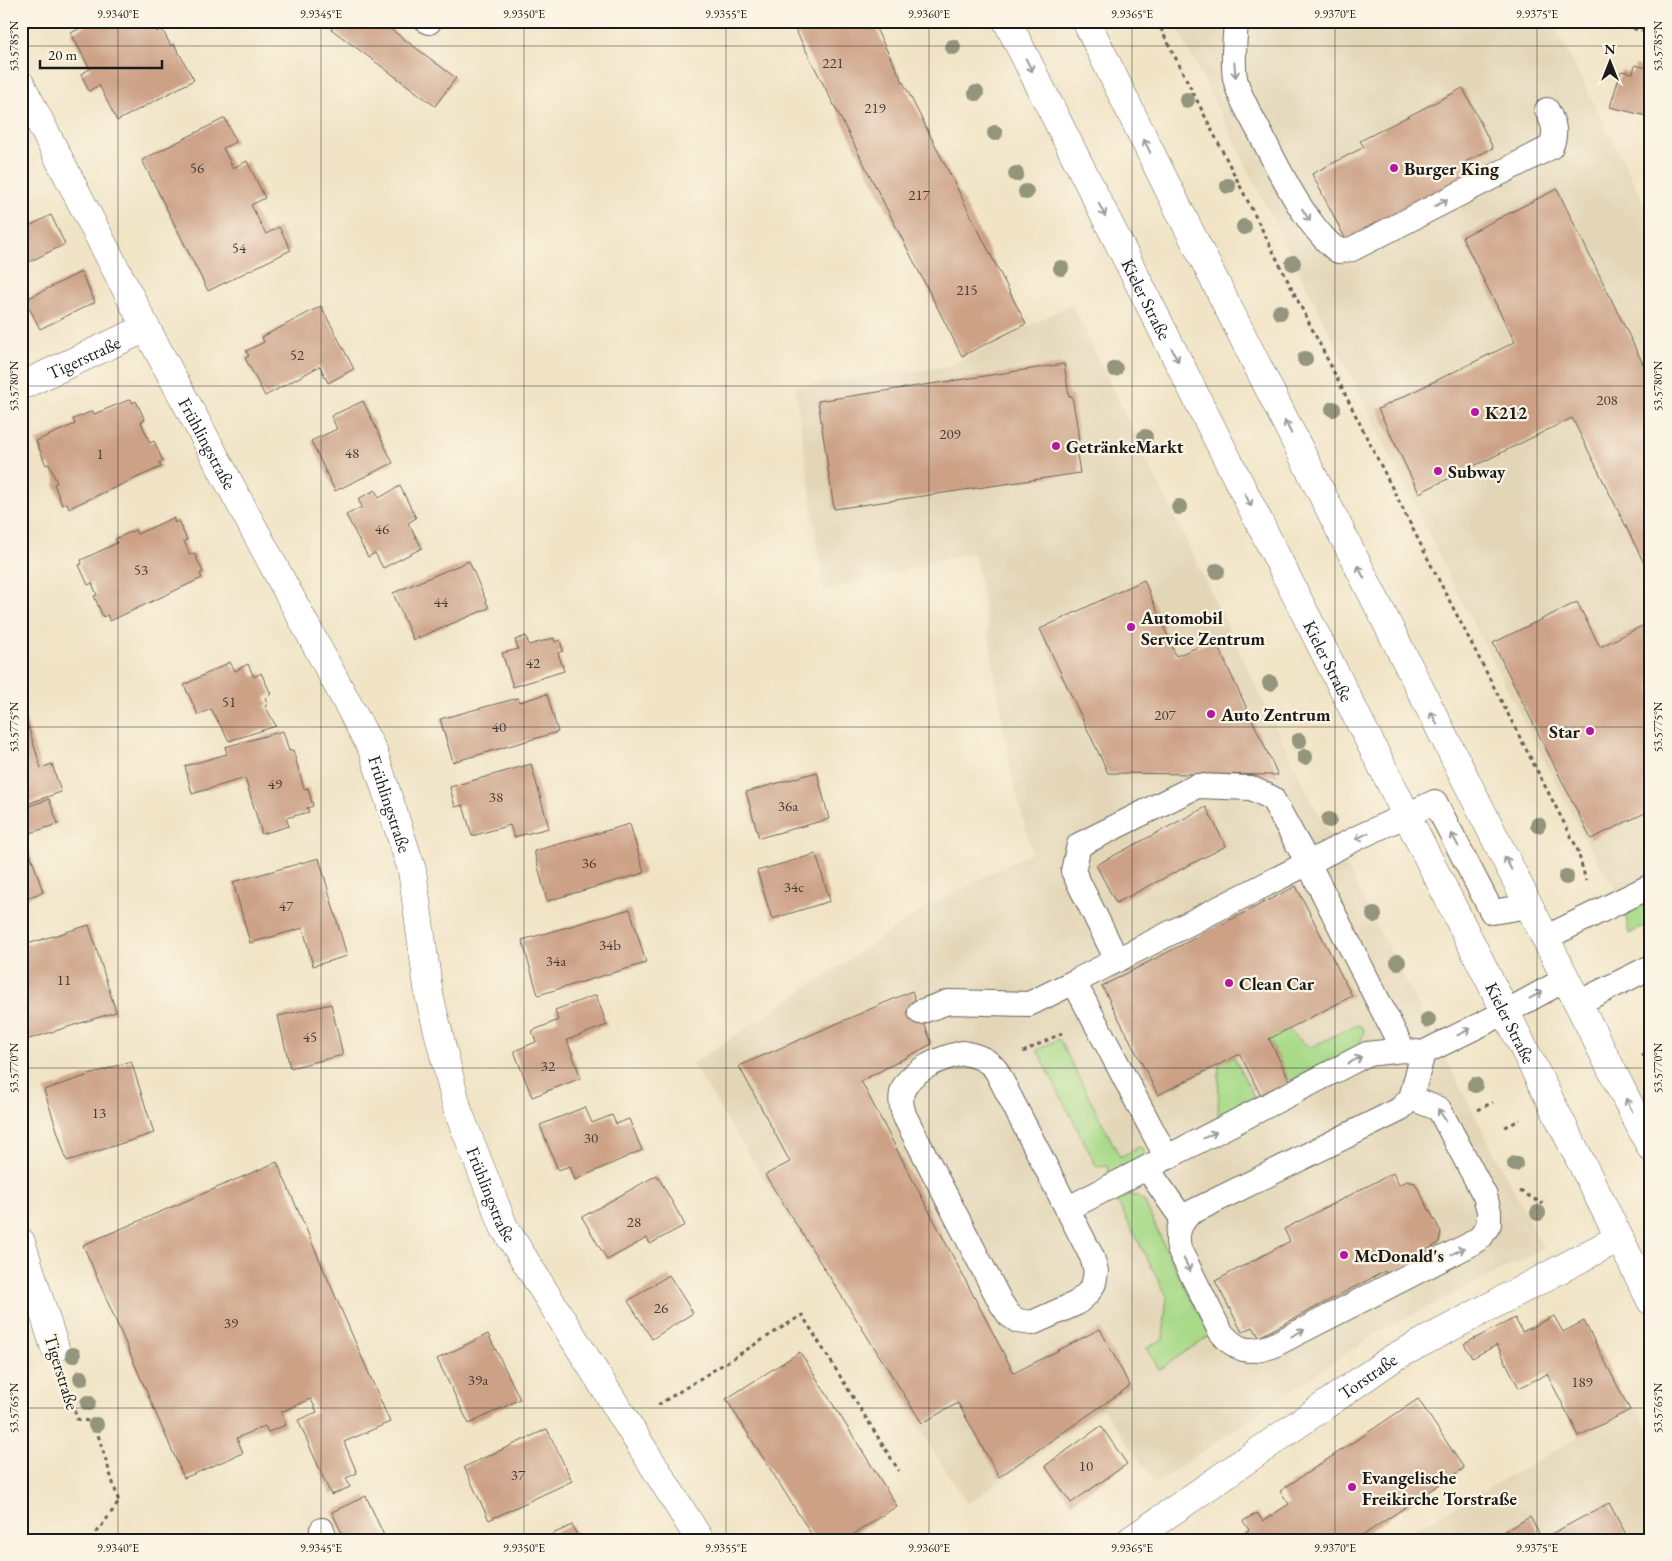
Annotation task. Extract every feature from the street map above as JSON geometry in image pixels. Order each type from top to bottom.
[{"type":"main road","name":"Kieler Straße","points":[[1007,21],[1651,1301]]},
{"type":"main road","points":[[1086,21],[1169,190],[1651,1148]]},
{"type":"main road","name":"Frühlingstraße","points":[[21,85],[146,328],[373,752],[412,870],[429,995],[458,1110],[504,1227],[700,1540]]},
{"type":"main road","name":"Tigerstraße","points":[[21,386],[146,328]]},
{"type":"main road","name":"Torstraße","points":[[1131,1540],[1393,1358],[1619,1238]]},
{"type":"main road","name":"Tigerstraße","points":[[21,1242],[55,1348]]},
{"type":"lane","points":[[1236,21],[1234,62],[1236,80],[1241,97],[1285,181],[1312,224],[1327,242],[1338,251],[1352,249],[1552,147],[1556,136],[1554,123],[1547,110]]},
{"type":"lane","points":[[1117,960],[1073,871],[1079,846],[1198,786],[1251,788],[1272,798],[1413,1051],[1411,1098],[1399,1110],[1190,1213],[1183,1220],[1178,1229],[1179,1249],[1220,1331],[1235,1346],[1257,1351],[1272,1346],[1469,1245],[1481,1237],[1489,1224],[1489,1211],[1484,1196],[1439,1109],[1411,1098]]},
{"type":"lane","points":[[920,1012],[948,1002],[1029,1004],[1406,814],[1435,802],[1492,912],[1530,906]]},
{"type":"lane","points":[[1545,938],[1651,886]]},
{"type":"lane","points":[[1067,1209],[1367,1054],[1413,1051],[1506,1012],[1651,967]]},
{"type":"lane","points":[[1074,982],[1094,1018],[1183,1220]]},
{"type":"lane","points":[[963,1053],[976,1055],[993,1066],[1067,1209],[1092,1257],[1096,1271],[1094,1283],[1088,1293],[1077,1303],[1032,1323],[1018,1321],[1008,1315],[1001,1303],[905,1117],[901,1106],[902,1093],[908,1081],[919,1071],[950,1056],[963,1053]]},
{"type":"path","points":[[1157,21],[1429,561],[1577,848],[1585,877]]},
{"type":"path","points":[[1602,21],[1651,34]]},
{"type":"path","points":[[993,1066],[1094,1018]]},
{"type":"path","points":[[627,1424],[802,1315],[899,1471]]},
{"type":"path","name":"Tigerstraße","points":[[55,1348],[77,1419],[94,1422],[119,1502],[96,1532],[99,1540]]},
{"type":"shaded area","points":[[1174,21],[1552,21],[1651,216],[1651,877],[1618,893],[1586,841],[1452,582]]},
{"type":"shaded area","points":[[1072,304],[1298,773],[1544,1249],[1378,1332],[1156,1483],[1103,1409],[967,1504],[692,1064],[931,905],[1032,852],[1011,772],[974,552],[824,591],[795,386],[946,367]]},
{"type":"shaded area","points":[[1636,1406],[1651,1434],[1651,1540],[1395,1540]]},
{"type":"green space","points":[[1651,893],[1651,913],[1646,916],[1650,923],[1629,934],[1626,917],[1627,907]]},
{"type":"green space","points":[[1355,1025],[1361,1026],[1364,1032],[1360,1043],[1356,1047],[1290,1081],[1269,1039],[1287,1029],[1310,1048]]},
{"type":"green space","points":[[1059,1039],[1120,1157],[1139,1147],[1144,1149],[1144,1155],[1140,1160],[1106,1177],[1109,1170],[1107,1166],[1097,1167],[1037,1050]]},
{"type":"green space","points":[[1234,1057],[1255,1099],[1218,1119],[1219,1064]]},
{"type":"green space","points":[[1131,1195],[1137,1196],[1144,1201],[1170,1258],[1210,1335],[1159,1370],[1147,1348],[1163,1339],[1167,1296],[1117,1201]]},
{"type":"building","points":[[94,21],[151,21],[157,32],[162,29],[171,46],[174,44],[194,80],[117,121],[99,85],[89,91],[81,74],[90,69],[71,33]]},
{"type":"building","points":[[336,21],[380,21],[456,78],[435,106],[331,29]]},
{"type":"building","points":[[791,21],[872,21],[1026,324],[962,356]]},
{"type":"building","points":[[1635,65],[1651,69],[1651,117],[1610,107],[1621,71],[1633,73]]},
{"type":"building","name":"Burger King","points":[[1463,88],[1493,148],[1463,163],[1470,176],[1346,240],[1312,174],[1364,147],[1360,141]]},
{"type":"building","points":[[225,118],[236,142],[223,148],[233,168],[247,161],[265,198],[251,205],[266,234],[279,227],[291,250],[208,291],[142,160]]},
{"type":"building","points":[[1557,189],[1651,380],[1651,577],[1572,418],[1419,493],[1378,409],[1515,342],[1462,237]]},
{"type":"building","points":[[51,215],[65,244],[21,266],[21,230]]},
{"type":"building","points":[[81,272],[95,302],[40,329],[25,300]]},
{"type":"building","points":[[321,306],[354,369],[328,383],[320,366],[265,396],[245,358],[249,356],[246,351],[264,342],[262,337]]},
{"type":"building","points":[[1064,364],[1069,396],[1072,396],[1077,425],[1079,440],[1075,441],[1080,473],[834,509],[818,401]]},
{"type":"building","points":[[131,399],[133,403],[136,401],[145,420],[141,422],[150,443],[154,441],[163,461],[159,463],[161,467],[69,508],[67,503],[62,505],[54,484],[57,483],[49,464],[46,465],[36,441],[75,424],[73,419],[93,411],[94,414]]},
{"type":"building","points":[[363,401],[393,463],[335,491],[311,441],[337,429],[331,416]]},
{"type":"building","points":[[400,486],[416,518],[408,523],[422,548],[383,568],[375,553],[368,557],[346,515],[362,507],[358,499],[375,490],[379,498]]},
{"type":"building","points":[[173,518],[175,523],[178,520],[187,540],[184,541],[190,555],[194,553],[203,572],[200,574],[202,578],[110,621],[107,615],[103,617],[94,596],[97,595],[92,583],[88,585],[79,565],[82,564],[81,560],[117,543],[115,539],[135,530],[137,534]]},
{"type":"building","points":[[469,561],[489,608],[413,640],[393,593]]},
{"type":"building","points":[[1144,580],[1176,656],[1215,640],[1278,775],[1108,773],[1040,629]]},
{"type":"building","points":[[1577,602],[1600,647],[1644,625],[1651,639],[1651,810],[1591,839],[1493,643]]},
{"type":"building","points":[[526,636],[529,645],[554,638],[555,642],[560,640],[563,651],[558,653],[564,671],[513,687],[502,653],[518,649],[515,640]]},
{"type":"building","points":[[230,662],[235,671],[248,664],[254,677],[261,673],[271,694],[265,698],[268,704],[265,706],[276,726],[229,741],[211,709],[198,715],[184,685]]},
{"type":"building","points":[[547,694],[558,732],[453,762],[440,719],[518,698],[519,702]]},
{"type":"building","points":[[21,710],[23,710],[41,768],[52,764],[61,792],[21,806]]},
{"type":"building","points":[[283,731],[289,751],[293,750],[304,789],[308,788],[313,806],[307,808],[309,812],[286,818],[289,826],[262,834],[245,778],[192,794],[185,766],[227,754],[225,747]]},
{"type":"building","points":[[531,764],[549,828],[514,837],[510,825],[472,836],[463,805],[455,807],[450,787]]},
{"type":"building","points":[[817,772],[829,819],[759,838],[746,792]]},
{"type":"building","points":[[49,799],[58,824],[24,835],[43,892],[21,900],[21,809]]},
{"type":"building","points":[[1206,807],[1226,846],[1116,903],[1096,865]]},
{"type":"building","points":[[630,824],[644,873],[547,901],[534,851]]},
{"type":"building","points":[[816,854],[830,901],[772,919],[757,871]]},
{"type":"building","points":[[319,858],[347,956],[313,966],[303,928],[250,943],[233,882]]},
{"type":"building","points":[[1296,886],[1352,996],[1269,1039],[1290,1081],[1261,1096],[1240,1054],[1158,1095],[1102,986]]},
{"type":"building","points":[[630,909],[646,963],[538,995],[522,940]]},
{"type":"building","points":[[89,925],[116,1012],[26,1040],[21,1025],[21,946]]},
{"type":"building","points":[[1651,931],[1651,948],[1644,935]]},
{"type":"building","points":[[912,991],[932,1044],[861,1081],[1014,1373],[1100,1329],[1130,1386],[999,1477],[958,1403],[922,1423],[765,1175],[790,1162],[739,1066]]},
{"type":"building","points":[[596,995],[607,1025],[567,1040],[581,1078],[532,1097],[514,1051],[536,1042],[532,1031],[558,1020],[555,1010]]},
{"type":"building","points":[[331,1004],[343,1055],[290,1068],[278,1016]]},
{"type":"building","points":[[131,1061],[154,1133],[67,1161],[44,1090]]},
{"type":"building","points":[[585,1107],[592,1123],[612,1115],[616,1124],[629,1119],[642,1150],[575,1180],[570,1166],[558,1170],[540,1125]]},
{"type":"building","points":[[277,1162],[390,1422],[344,1442],[357,1473],[346,1478],[350,1487],[331,1495],[298,1420],[317,1412],[311,1399],[281,1412],[286,1425],[268,1432],[265,1426],[237,1438],[243,1453],[184,1478],[83,1245]]},
{"type":"building","name":"McDonald's","points":[[1393,1173],[1399,1185],[1407,1181],[1415,1183],[1441,1232],[1439,1243],[1422,1253],[1424,1256],[1387,1275],[1385,1271],[1259,1337],[1253,1327],[1242,1332],[1215,1281],[1290,1241],[1284,1229]]},
{"type":"building","points":[[657,1175],[685,1225],[650,1244],[647,1238],[607,1260],[582,1217]]},
{"type":"building","points":[[669,1275],[693,1313],[652,1339],[628,1301]]},
{"type":"building","points":[[1554,1316],[1563,1332],[1584,1321],[1630,1410],[1579,1436],[1547,1374],[1519,1388],[1497,1345],[1472,1358],[1464,1344],[1515,1318],[1522,1332]]},
{"type":"building","points":[[488,1334],[520,1399],[469,1424],[437,1359]]},
{"type":"building","points":[[800,1352],[897,1506],[845,1540],[815,1540],[726,1399]]},
{"type":"building","points":[[1418,1399],[1464,1468],[1356,1540],[1234,1540],[1249,1530],[1243,1521],[1257,1513],[1263,1521],[1289,1504],[1280,1491]]},
{"type":"building","points":[[1101,1426],[1127,1464],[1071,1503],[1045,1466]]},
{"type":"building","points":[[547,1429],[572,1481],[489,1520],[464,1467]]},
{"type":"building","points":[[366,1496],[386,1540],[345,1540],[332,1512]]},
{"type":"building","points":[[1609,1503],[1629,1540],[1489,1540],[1530,1517],[1542,1539]]},
{"type":"building","points":[[572,1525],[579,1540],[540,1540]]},
{"type":"place","name":"Burger King","points":[[1394,168]]},
{"type":"place","name":"K212","points":[[1475,412]]},
{"type":"place","name":"GetränkeMarkt","points":[[1056,446]]},
{"type":"place","name":"Subway","points":[[1438,471]]},
{"type":"place","name":"Automobil Service Zentrum","points":[[1131,627]]},
{"type":"place","name":"Auto Zentrum","points":[[1211,714]]},
{"type":"place","name":"Star","points":[[1590,731]]},
{"type":"place","name":"Clean Car","points":[[1229,983]]},
{"type":"place","name":"McDonald's","points":[[1344,1255]]},
{"type":"place","name":"Evangelische Freikirche Torstraße","points":[[1352,1487]]}]
